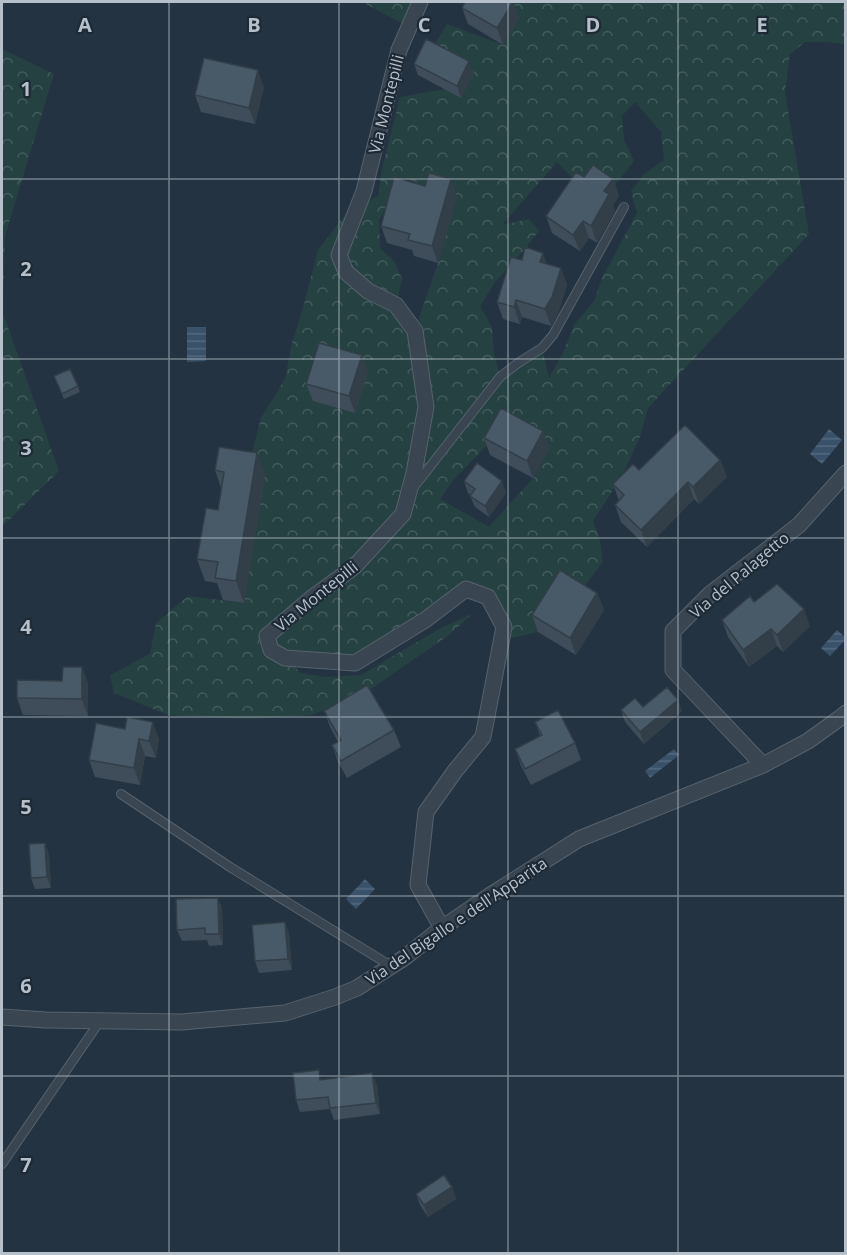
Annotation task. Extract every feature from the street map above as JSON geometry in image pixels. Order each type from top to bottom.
[{"type":"street","name":"Via Montepilli","points":[[420,2],[399,50],[364,191],[339,255],[346,272],[368,291],[396,305],[415,331],[426,407],[414,473],[403,514],[354,567],[313,597],[267,636],[271,650],[285,658],[355,663],[425,620],[466,589],[488,597],[504,627],[483,737],[426,812],[418,885],[442,928]]},
{"type":"street","name":"Via del Palagetto","points":[[763,765],[673,670],[673,631],[710,594],[799,525],[846,473]]},
{"type":"street","name":"Via del Bigallo e dell'Apparita","points":[[2,1017],[182,1023],[285,1013],[357,988],[404,958],[442,928],[489,896],[579,839],[763,765],[808,741],[846,713]]},
{"type":"lane","points":[[408,495],[500,377],[542,348],[553,335],[624,207]]},
{"type":"lane","points":[[121,794],[230,867],[392,966]]},
{"type":"lane","points":[[2,1164],[100,1022]]},
{"type":"green space","points":[[362,2],[420,2],[409,27]]},
{"type":"green space","points":[[501,2],[845,2],[845,44],[805,42],[790,54],[785,92],[809,234],[648,408],[640,437],[622,476],[593,521],[600,540],[603,562],[578,594],[566,587],[538,632],[502,640],[488,597],[465,589],[355,663],[286,659],[301,673],[325,677],[361,675],[439,629],[472,614],[449,635],[365,693],[312,715],[247,719],[168,715],[114,693],[110,675],[150,654],[156,623],[188,596],[243,603],[264,475],[247,472],[261,418],[285,379],[292,343],[318,250],[348,211],[378,196],[382,169],[400,97],[445,89],[461,97],[431,50],[447,24],[503,45]],"holes":[[[635,102],[661,132],[664,160],[644,174],[631,191],[637,213],[602,278],[594,301],[574,325],[564,351],[549,378],[542,348],[500,377],[494,353],[492,327],[480,306],[496,281],[539,231],[529,219],[502,225],[557,162],[582,188],[611,190],[634,161],[624,140],[622,116]],[[402,177],[435,189],[438,263],[415,330],[396,305],[402,279],[395,262],[380,248],[379,220]],[[507,425],[533,478],[489,527],[440,499],[454,479]]]},
{"type":"green space","points":[[2,49],[54,74],[5,236],[3,313],[59,471],[2,527]]},
{"type":"water","points":[[187,327],[206,327],[206,361],[187,362]]},
{"type":"water","points":[[829,429],[842,440],[822,464],[810,454]]},
{"type":"water","points":[[837,630],[845,637],[845,640],[830,656],[821,648]]},
{"type":"water","points":[[674,749],[679,755],[650,778],[645,771]]},
{"type":"water","points":[[365,879],[375,889],[356,909],[346,899]]},
{"type":"building","points":[[465,2],[513,2],[497,28],[462,8]]},
{"type":"building","points":[[426,39],[469,61],[457,86],[414,64]]},
{"type":"building","points":[[204,58],[258,70],[249,108],[195,95]]},
{"type":"building","points":[[593,165],[613,179],[604,191],[609,194],[591,226],[583,221],[573,235],[546,216],[576,172],[584,177]]},
{"type":"building","points":[[429,173],[451,179],[432,246],[408,240],[410,234],[381,226],[394,177],[425,186]]},
{"type":"building","points":[[525,247],[543,253],[540,262],[561,268],[552,297],[545,309],[516,300],[514,307],[497,302],[511,257],[522,260]]},
{"type":"building","points":[[319,343],[362,355],[349,396],[306,384]]},
{"type":"building","points":[[70,369],[78,386],[62,394],[54,376]]},
{"type":"building","points":[[501,408],[543,431],[527,461],[484,438]]},
{"type":"building","points":[[685,425],[720,460],[693,487],[688,482],[641,530],[615,505],[624,495],[613,484],[633,464],[639,470]]},
{"type":"building","points":[[219,447],[257,453],[236,581],[215,578],[218,562],[197,559],[206,508],[218,510],[224,472],[215,470]]},
{"type":"building","points":[[477,463],[502,481],[485,506],[470,496],[475,489],[464,481]]},
{"type":"building","points":[[560,570],[597,593],[570,638],[532,615]]},
{"type":"building","points":[[777,584],[804,609],[777,635],[771,629],[743,650],[722,620],[750,596],[754,602]]},
{"type":"building","points":[[63,667],[82,667],[82,699],[17,698],[17,680],[62,681]]},
{"type":"building","points":[[367,685],[394,730],[341,761],[332,745],[341,740],[324,711]]},
{"type":"building","points":[[667,687],[678,700],[640,732],[621,710],[635,698],[643,707]]},
{"type":"building","points":[[558,710],[575,743],[525,769],[515,749],[542,735],[535,722]]},
{"type":"building","points":[[127,717],[153,722],[149,741],[139,739],[134,768],[89,760],[96,723],[125,729]]},
{"type":"building","points":[[45,843],[47,877],[31,878],[29,844]]},
{"type":"building","points":[[218,898],[219,934],[205,934],[205,928],[177,930],[176,899]]},
{"type":"building","points":[[285,922],[288,959],[255,961],[252,925]]},
{"type":"building","points":[[319,1070],[320,1080],[372,1073],[376,1103],[330,1108],[328,1097],[296,1100],[293,1073]]},
{"type":"building","points":[[444,1175],[452,1187],[424,1205],[416,1194]]}]
